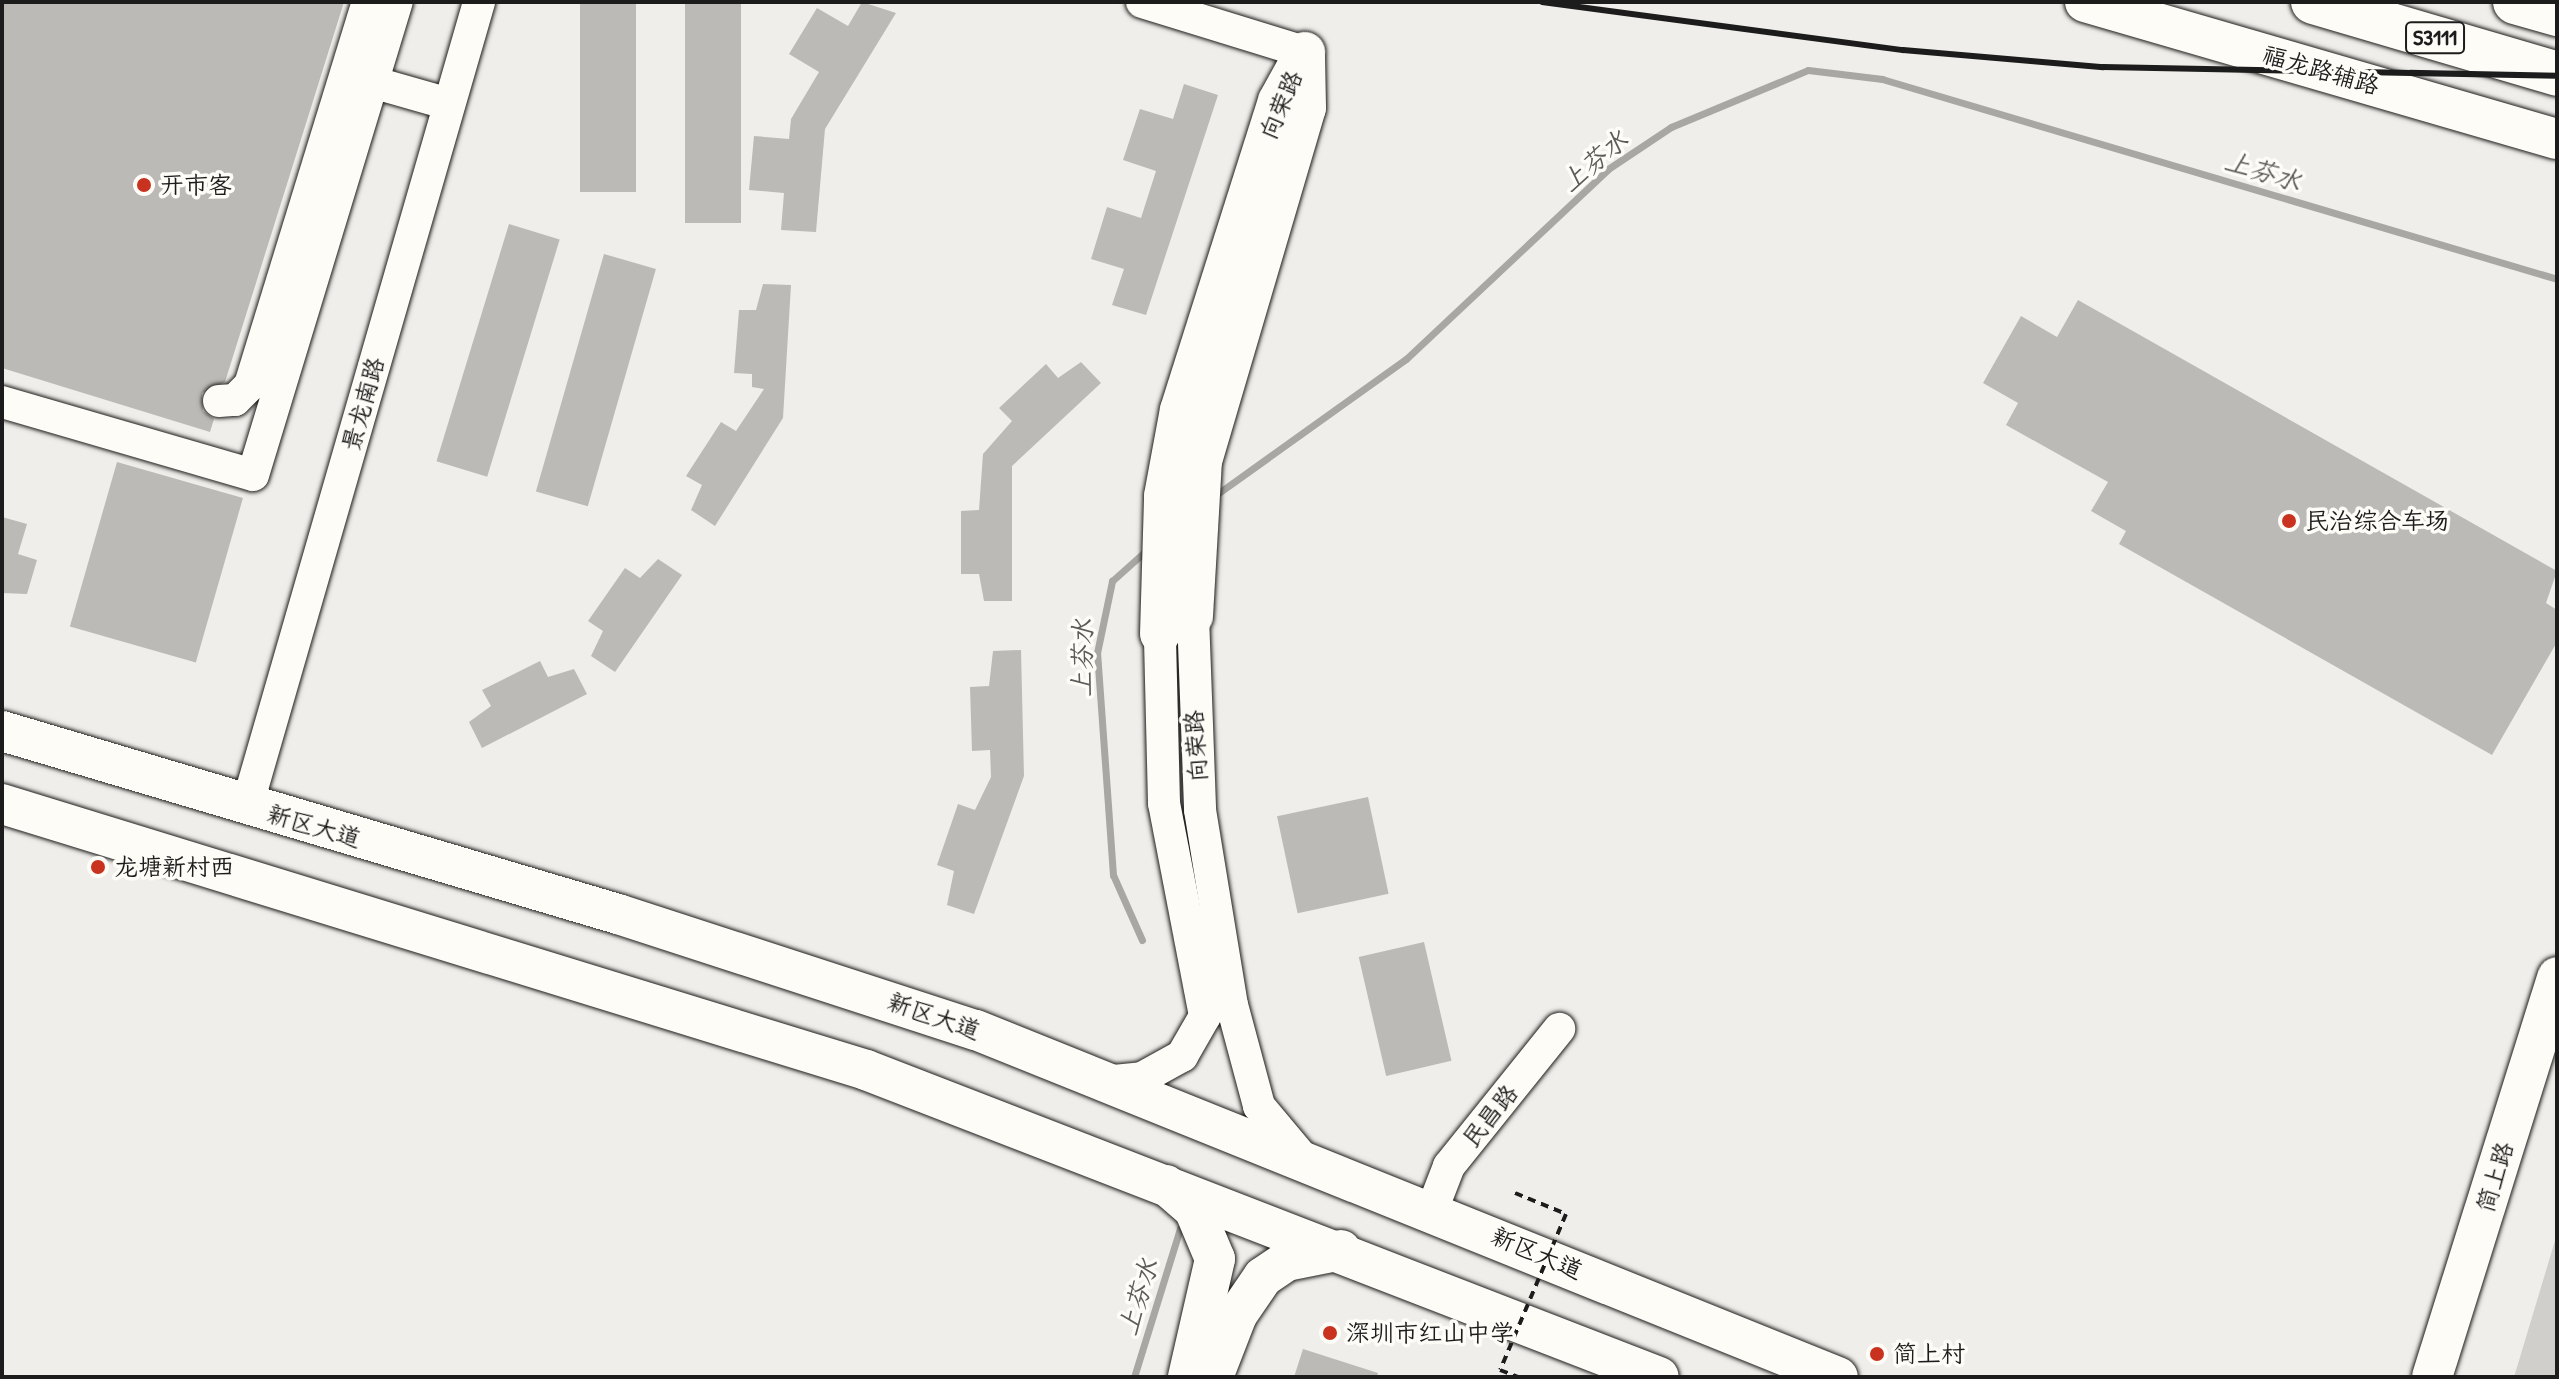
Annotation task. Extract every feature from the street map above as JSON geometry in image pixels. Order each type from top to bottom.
[{"type":"highway","name":"S3111","points":[[2313,2],[2557,74]]},
{"type":"highway","points":[[2515,2],[2557,14]]},
{"type":"main road","name":"福龙路辅路","points":[[2085,2],[2557,139]]},
{"type":"main road","name":"向荣路","points":[[1177,625],[1202,461],[1224,370],[1306,108],[1305,52]]},
{"type":"main road","name":"向荣路","points":[[1177,625],[1164,496],[1180,410],[1278,101],[1305,52]]},
{"type":"main road","name":"新区大道","points":[[2,731],[800,971],[1114,1081],[1838,1377]]},
{"type":"main road","points":[[2,804],[797,1047],[1157,1177],[1659,1377]]},
{"type":"main road","name":"简上路","points":[[2432,1377],[2557,977]]},
{"type":"main road","name":"简上路","points":[[2460,1377],[2557,1067]]},
{"type":"main road","points":[[1157,1177],[1194,1209],[1215,1259],[1188,1377]]},
{"type":"main road","points":[[1213,1377],[1237,1315],[1263,1277],[1287,1261],[1341,1250]]},
{"type":"street","points":[[219,401],[235,400],[250,385],[368,2]]},
{"type":"street","points":[[2,402],[253,475],[397,2]]},
{"type":"street","name":"景龙南路","points":[[247,806],[479,2]]},
{"type":"street","points":[[1142,2],[1305,52]]},
{"type":"street","points":[[372,82],[449,104]]},
{"type":"street","name":"向荣路","points":[[1114,1081],[1142,1078],[1182,1056],[1205,1016],[1164,803],[1177,625]]},
{"type":"street","name":"向荣路","points":[[1177,625],[1200,810],[1232,1005],[1259,1106],[1300,1155]]},
{"type":"street","name":"民昌路","points":[[1432,1210],[1449,1166],[1559,1029]]},
{"type":"path","points":[[1515,1193],[1566,1214],[1500,1370],[1518,1377]]},
{"type":"shaded area","points":[[2557,1234],[2557,1377],[2514,1377]]},
{"type":"building","name":"开市客","points":[[2,2],[344,2],[225,382],[202,393],[203,411],[214,419],[210,432],[2,368]]},
{"type":"building","points":[[580,2],[636,2],[636,192],[580,192]]},
{"type":"building","points":[[685,2],[741,2],[741,223],[685,223]]},
{"type":"building","points":[[862,2],[896,13],[825,129],[816,232],[781,230],[784,193],[749,190],[754,136],[789,139],[791,119],[819,72],[789,54],[817,8],[848,26]]},
{"type":"building","points":[[1184,84],[1218,95],[1146,315],[1112,305],[1124,269],[1091,259],[1107,207],[1141,218],[1156,171],[1123,160],[1140,109],[1173,119]]},
{"type":"building","points":[[509,224],[560,239],[487,477],[436,461]]},
{"type":"building","points":[[604,254],[656,269],[588,506],[536,491]]},
{"type":"building","points":[[763,284],[791,285],[783,418],[715,526],[691,510],[702,485],[686,476],[721,422],[736,431],[764,389],[752,387],[752,374],[734,373],[739,310],[756,310]]},
{"type":"building","name":"民治综合车场","points":[[2078,300],[2557,571],[2546,603],[2557,610],[2557,642],[2492,755],[2119,544],[2126,531],[2091,511],[2108,482],[2006,425],[2018,403],[1983,383],[2021,316],[2057,337]]},
{"type":"building","points":[[1081,362],[1101,383],[1012,466],[1012,601],[984,601],[979,574],[961,574],[961,511],[979,510],[983,454],[1012,421],[999,408],[1046,364],[1058,378]]},
{"type":"building","points":[[117,462],[243,498],[196,662],[70,626]]},
{"type":"building","points":[[2,517],[27,524],[18,554],[37,560],[27,594],[2,593]]},
{"type":"building","points":[[658,559],[682,575],[615,672],[591,656],[603,631],[588,621],[625,568],[640,578]]},
{"type":"building","points":[[1021,650],[1024,776],[974,914],[947,905],[954,871],[937,865],[958,804],[975,810],[991,777],[990,750],[972,751],[970,687],[989,686],[993,651]]},
{"type":"building","points":[[540,661],[548,677],[574,669],[587,694],[482,748],[469,722],[491,706],[482,690]]},
{"type":"building","points":[[1368,797],[1389,894],[1298,913],[1277,816]]},
{"type":"building","points":[[1424,942],[1451,1061],[1386,1076],[1359,957]]},
{"type":"building","points":[[1303,1349],[1378,1373],[1377,1377],[1294,1377]]},
{"type":"waterway","name":"上芬水","points":[[1213,497],[1406,359],[1608,169],[1671,127],[1808,70],[1882,79],[2557,279]]},
{"type":"waterway","name":"上芬水","points":[[1142,940],[1113,875],[1097,653],[1112,581],[1150,547]]},
{"type":"waterway","name":"上芬水","points":[[1134,1377],[1180,1228]]},
{"type":"railway","points":[[1542,2],[1903,50],[2103,67],[2557,76]]},
{"type":"place","name":"开市客","points":[[144,185]]},
{"type":"place","name":"民治综合车场","points":[[2289,521]]},
{"type":"place","name":"龙塘新村西","points":[[98,867]]},
{"type":"place","name":"深圳市红山中学","points":[[1330,1333]]},
{"type":"place","name":"简上村","points":[[1877,1354]]}]
